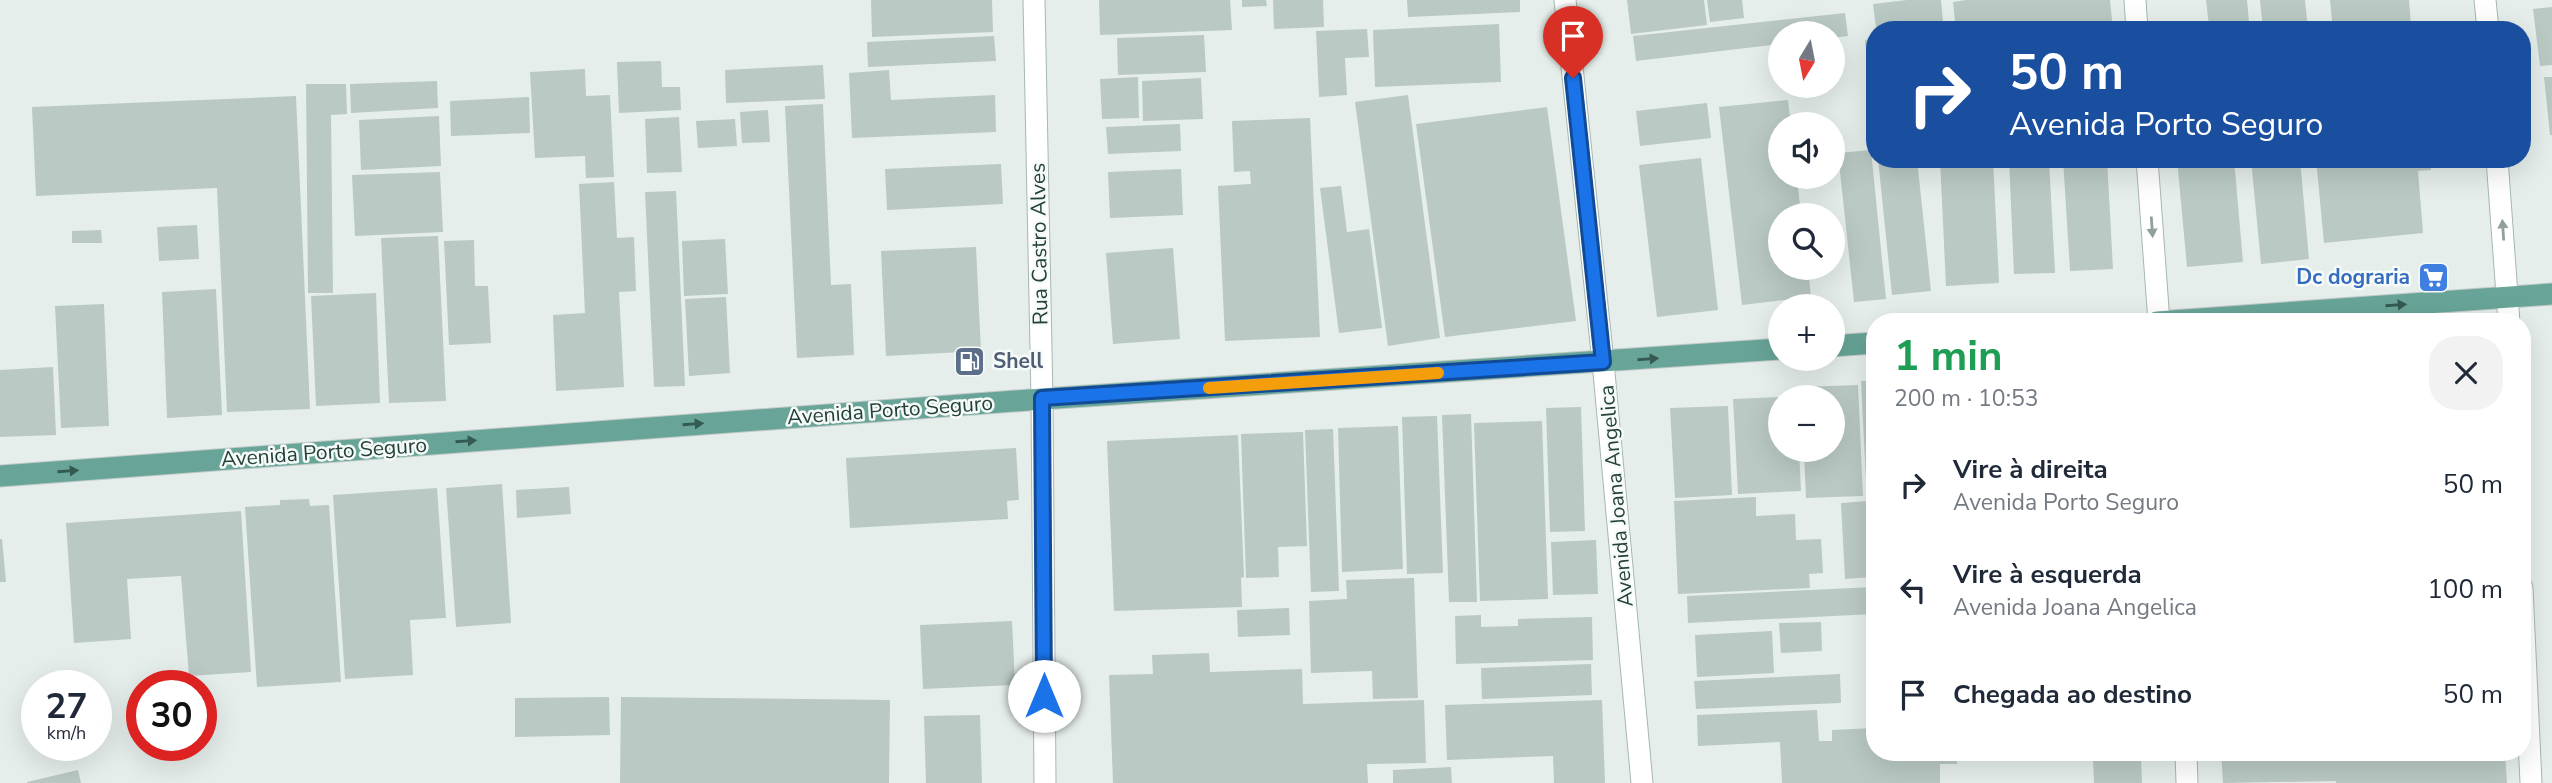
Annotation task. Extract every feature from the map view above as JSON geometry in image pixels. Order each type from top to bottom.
[{"type":"main road","points":[[2289,313],[2552,294]]},
{"type":"main road","points":[[1845,345],[1866,343]]},
{"type":"main road","name":"Avenida Porto Seguro","points":[[0,476],[1042,398],[1768,350]]},
{"type":"street","name":"Rua Castro Alves","points":[[1034,0],[1042,398],[1045,783]]},
{"type":"street","name":"Avenida Joana Angelica","points":[[1565,0],[1603,362],[1642,783]]},
{"type":"street","points":[[2135,0],[2136,21]]},
{"type":"street","points":[[2485,0],[2486,21]]},
{"type":"street","points":[[2148,168],[2157,313]]},
{"type":"street","points":[[2498,168],[2509,313]]},
{"type":"street","points":[[2186,761],[2187,783]]},
{"type":"street","points":[[2530,761],[2531,783]]},
{"type":"building","points":[[871,0],[992,0],[993,32],[872,37]]},
{"type":"building","points":[[1099,0],[1230,0],[1232,30],[1100,35]]},
{"type":"building","points":[[1242,0],[1266,0],[1267,6],[1242,7]]},
{"type":"building","points":[[1273,0],[1323,0],[1324,27],[1274,29]]},
{"type":"building","points":[[1407,0],[1520,0],[1520,12],[1408,17]]},
{"type":"building","points":[[1627,0],[1704,0],[1707,25],[1631,34]]},
{"type":"building","points":[[1707,0],[1742,0],[1744,18],[1710,22]]},
{"type":"building","points":[[1941,0],[1943,21],[1875,21],[1873,4]]},
{"type":"building","points":[[2110,0],[2112,21],[1955,21],[1953,2]]},
{"type":"building","points":[[2206,0],[2247,0],[2249,21],[2208,21]]},
{"type":"building","points":[[2260,0],[2305,0],[2307,21],[2262,21]]},
{"type":"building","points":[[2330,0],[2409,0],[2411,21],[2332,21]]},
{"type":"building","points":[[2552,7],[2552,65],[2540,66],[2533,9]]},
{"type":"building","points":[[1845,13],[1848,36],[1845,36],[1845,21],[1771,21]]},
{"type":"building","points":[[1768,21],[1768,45],[1636,61],[1633,36]]},
{"type":"building","points":[[1499,24],[1501,82],[1375,87],[1373,30]]},
{"type":"building","points":[[1367,29],[1369,57],[1345,58],[1347,95],[1319,97],[1316,31]]},
{"type":"building","points":[[1204,35],[1206,72],[1118,75],[1117,38]]},
{"type":"building","points":[[994,36],[996,61],[868,67],[867,42]]},
{"type":"building","points":[[661,61],[662,87],[680,87],[681,110],[619,113],[617,62]]},
{"type":"building","points":[[823,65],[825,99],[726,103],[725,70]]},
{"type":"building","points":[[585,69],[586,96],[610,95],[614,177],[586,178],[585,156],[535,158],[530,72]]},
{"type":"building","points":[[889,70],[891,100],[995,95],[996,132],[852,138],[849,73]]},
{"type":"building","points":[[1138,77],[1139,118],[1102,119],[1100,79]]},
{"type":"building","points":[[2544,77],[2552,77],[2552,135],[2550,135]]},
{"type":"building","points":[[1201,78],[1203,119],[1143,121],[1142,81]]},
{"type":"building","points":[[437,81],[438,108],[351,113],[350,84]]},
{"type":"building","points":[[306,84],[346,84],[347,114],[331,115],[333,293],[308,293]]},
{"type":"building","points":[[1408,95],[1440,338],[1388,346],[1355,102]]},
{"type":"building","points":[[296,96],[310,409],[227,412],[217,188],[36,196],[32,107]]},
{"type":"building","points":[[529,97],[530,133],[451,136],[450,101]]},
{"type":"building","points":[[1788,100],[1790,112],[1768,112],[1768,189],[1798,189],[1800,203],[1768,203],[1768,280],[1809,280],[1811,294],[1768,294],[1768,302],[1742,305],[1719,107]]},
{"type":"building","points":[[1707,103],[1711,138],[1640,146],[1636,111]]},
{"type":"building","points":[[823,104],[831,285],[851,284],[854,355],[797,358],[785,106]]},
{"type":"building","points":[[1547,107],[1576,321],[1445,337],[1416,124]]},
{"type":"building","points":[[768,110],[770,142],[742,143],[740,112]]},
{"type":"building","points":[[439,116],[441,166],[361,170],[359,120]]},
{"type":"building","points":[[679,117],[682,172],[647,173],[645,119]]},
{"type":"building","points":[[1310,118],[1320,337],[1225,341],[1218,186],[1251,184],[1250,171],[1234,172],[1232,121]]},
{"type":"building","points":[[735,119],[737,146],[698,148],[696,121]]},
{"type":"building","points":[[1180,124],[1181,151],[1108,154],[1106,127]]},
{"type":"building","points":[[1866,150],[1866,168],[1873,168],[1886,299],[1854,302],[1843,203],[1845,152]]},
{"type":"building","points":[[1701,158],[1718,310],[1657,317],[1639,165]]},
{"type":"building","points":[[1001,164],[1003,204],[887,210],[885,169]]},
{"type":"building","points":[[1879,168],[1918,168],[1931,291],[1892,295]]},
{"type":"building","points":[[1940,168],[1993,168],[1999,283],[1946,286]]},
{"type":"building","points":[[2009,168],[2049,168],[2055,273],[2014,274]]},
{"type":"building","points":[[2064,168],[2107,168],[2113,269],[2070,271]]},
{"type":"building","points":[[2178,168],[2235,168],[2243,262],[2187,267]]},
{"type":"building","points":[[2252,168],[2301,168],[2309,259],[2261,264]]},
{"type":"building","points":[[2317,168],[2431,168],[2418,171],[2423,233],[2324,243]]},
{"type":"building","points":[[1181,169],[1183,215],[1110,218],[1108,172]]},
{"type":"building","points":[[440,172],[443,232],[355,236],[352,175]]},
{"type":"building","points":[[614,182],[617,238],[634,237],[636,291],[619,292],[624,387],[556,391],[553,315],[585,313],[579,184]]},
{"type":"building","points":[[1341,186],[1347,232],[1369,229],[1382,328],[1339,333],[1320,188]]},
{"type":"building","points":[[676,191],[685,386],[654,387],[645,192]]},
{"type":"building","points":[[197,225],[199,259],[159,261],[157,227]]},
{"type":"building","points":[[101,230],[102,243],[72,243],[72,231]]},
{"type":"building","points":[[438,236],[446,401],[389,403],[381,238]]},
{"type":"building","points":[[725,239],[728,294],[684,296],[682,241]]},
{"type":"building","points":[[474,240],[475,286],[488,286],[491,343],[449,345],[444,241]]},
{"type":"building","points":[[976,247],[981,351],[886,356],[881,251]]},
{"type":"building","points":[[1173,248],[1180,339],[1113,344],[1106,253]]},
{"type":"building","points":[[216,289],[222,415],[167,418],[162,292]]},
{"type":"building","points":[[376,293],[380,403],[316,406],[311,296]]},
{"type":"building","points":[[726,297],[730,373],[689,376],[685,299]]},
{"type":"building","points":[[104,304],[109,426],[61,428],[55,306]]},
{"type":"building","points":[[53,367],[56,435],[0,437],[0,370]]},
{"type":"building","points":[[1861,381],[1866,381],[1866,481]]},
{"type":"building","points":[[1845,385],[1858,385],[1863,496],[1806,498],[1804,462],[1845,462]]},
{"type":"building","points":[[1768,398],[1768,462],[1800,462],[1801,491],[1738,494],[1733,399]]},
{"type":"building","points":[[1728,406],[1732,495],[1675,498],[1670,408]]},
{"type":"building","points":[[1581,407],[1585,531],[1550,532],[1546,408]]},
{"type":"building","points":[[1471,414],[1477,602],[1449,602],[1442,415]]},
{"type":"building","points":[[1437,416],[1443,573],[1407,574],[1402,417]]},
{"type":"building","points":[[1542,421],[1548,599],[1480,601],[1474,423]]},
{"type":"building","points":[[1398,426],[1403,569],[1342,572],[1338,428]]},
{"type":"building","points":[[1333,429],[1339,591],[1311,592],[1305,430]]},
{"type":"building","points":[[1303,432],[1307,546],[1278,547],[1279,577],[1246,578],[1241,434]]},
{"type":"building","points":[[1238,435],[1244,577],[1241,578],[1242,607],[1114,611],[1107,441]]},
{"type":"building","points":[[1016,448],[1019,500],[1007,501],[1008,519],[850,528],[846,458]]},
{"type":"building","points":[[502,484],[511,623],[456,627],[446,488]]},
{"type":"building","points":[[569,487],[571,514],[517,518],[516,490]]},
{"type":"building","points":[[437,488],[446,618],[410,620],[413,675],[345,679],[333,495]]},
{"type":"building","points":[[1756,497],[1756,516],[1795,514],[1796,540],[1821,539],[1823,573],[1809,574],[1810,588],[1678,594],[1674,501]]},
{"type":"building","points":[[309,499],[310,506],[329,505],[341,682],[257,687],[245,507],[280,505],[280,500]]},
{"type":"building","points":[[1866,501],[1866,578],[1845,579],[1841,503]]},
{"type":"building","points":[[241,511],[251,672],[217,674],[217,670],[189,670],[181,576],[127,579],[131,639],[74,643],[66,523]]},
{"type":"building","points":[[2,539],[6,582],[0,582]]},
{"type":"building","points":[[1596,540],[1598,594],[1553,595],[1551,542]]},
{"type":"building","points":[[1414,578],[1418,698],[1373,699],[1372,671],[1311,673],[1309,601],[1347,599],[1346,580]]},
{"type":"building","points":[[1866,587],[1866,614],[1688,623],[1687,596]]},
{"type":"building","points":[[1289,608],[1290,635],[1238,637],[1237,610]]},
{"type":"building","points":[[1481,615],[1481,627],[1518,626],[1518,619],[1592,617],[1593,660],[1456,664],[1455,616]]},
{"type":"building","points":[[1012,621],[1015,685],[923,689],[920,625]]},
{"type":"building","points":[[1821,622],[1822,651],[1781,653],[1779,623]]},
{"type":"building","points":[[1772,631],[1774,673],[1697,677],[1695,635]]},
{"type":"building","points":[[1209,653],[1210,672],[1302,669],[1303,704],[1424,700],[1426,763],[1367,764],[1368,783],[1113,783],[1109,675],[1153,674],[1152,655]]},
{"type":"building","points":[[1591,664],[1592,695],[1482,699],[1481,668]]},
{"type":"building","points":[[1840,674],[1841,703],[1696,709],[1694,681]]},
{"type":"building","points":[[609,697],[610,735],[515,737],[515,698]]},
{"type":"building","points":[[621,697],[890,700],[889,783],[620,783]]},
{"type":"building","points":[[1602,700],[1605,783],[1554,783],[1553,756],[1447,760],[1445,705]]},
{"type":"building","points":[[1817,710],[1819,741],[1832,741],[1832,730],[1866,728],[1866,761],[1957,761],[1957,764],[1940,764],[1940,783],[1782,783],[1780,742],[1698,746],[1697,715]]},
{"type":"building","points":[[980,715],[982,783],[926,783],[924,716]]},
{"type":"building","points":[[2093,761],[2141,761],[2142,783],[2094,783]]},
{"type":"building","points":[[2222,761],[2506,761],[2507,783],[2336,781],[2223,783]]},
{"type":"building","points":[[1451,767],[1452,783],[1393,783],[1393,770]]},
{"type":"building","points":[[78,770],[81,783],[27,783],[27,782]]},
{"type":"slow traffic","points":[[1209,388],[1438,373]]},
{"type":"place","name":"Dc dograria","points":[[2433,277]]},
{"type":"place","name":"Shell","points":[[970,361]]},
{"type":"route","points":[[1044,696],[1042,398],[1603,362],[1573,78]]}]
